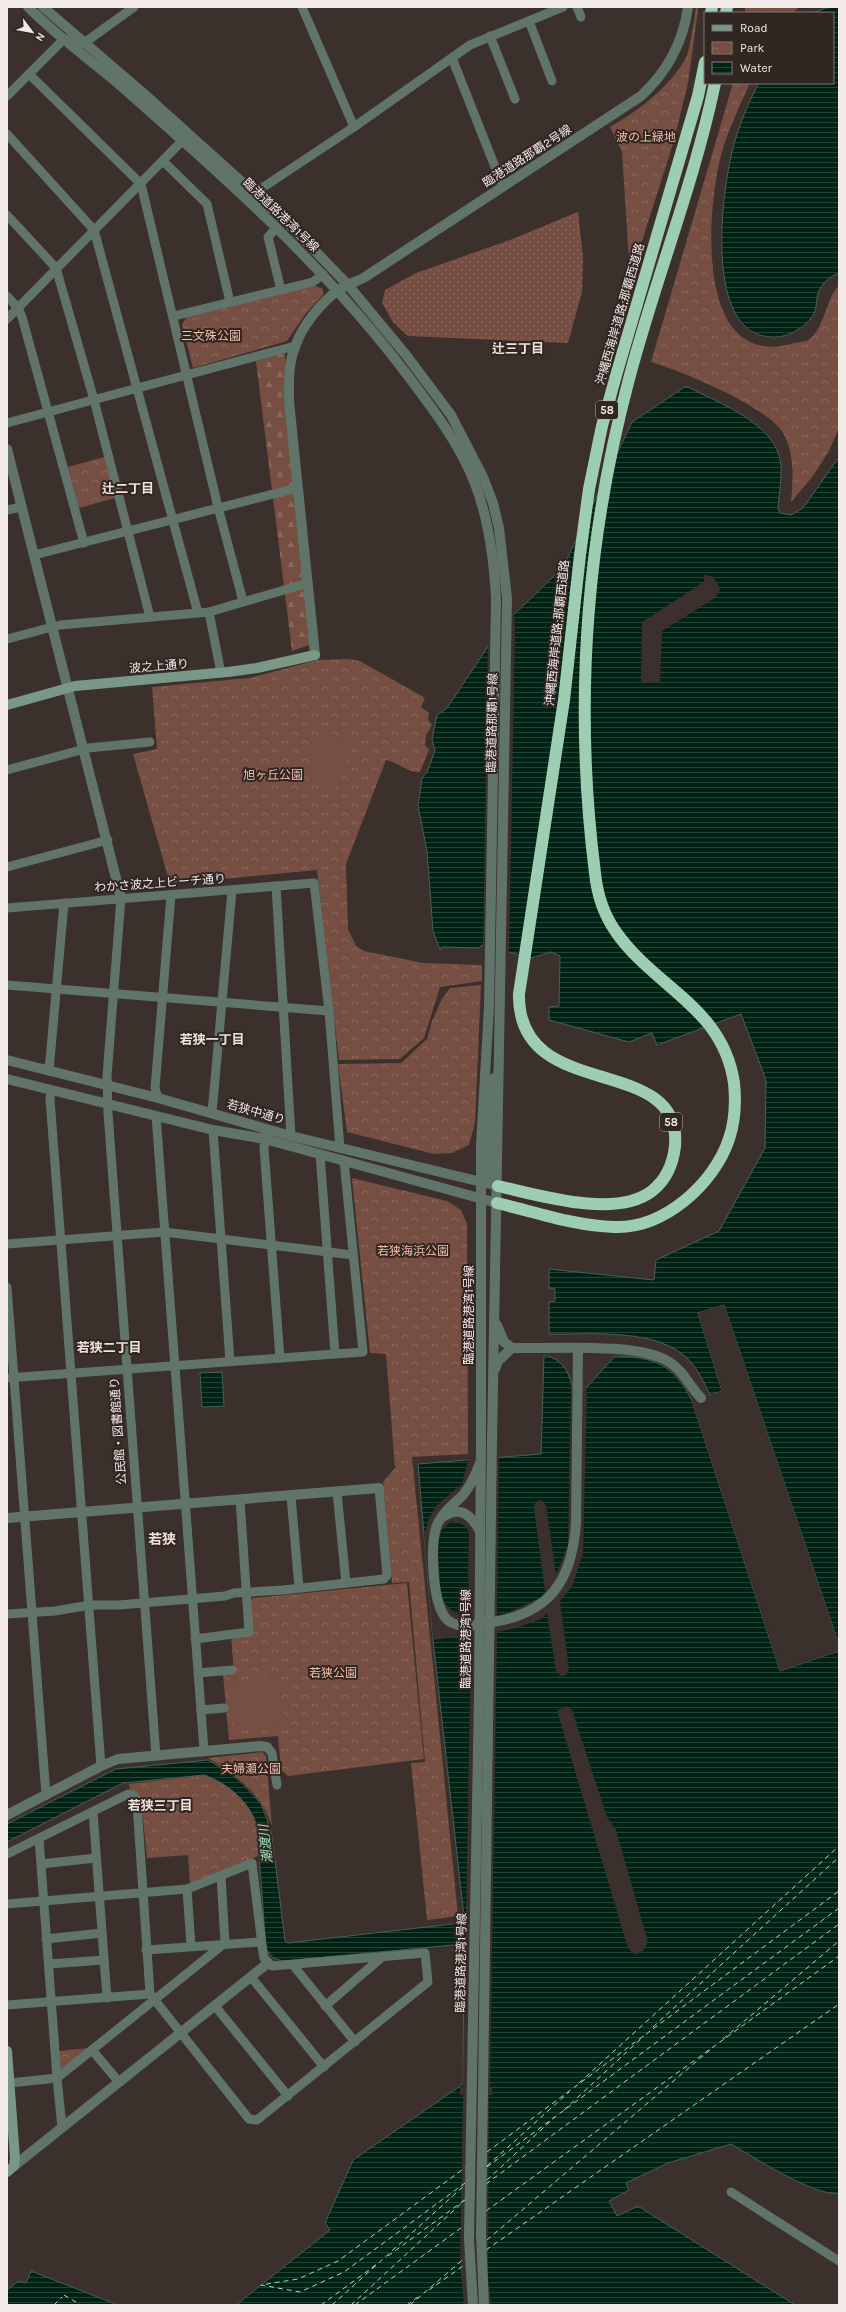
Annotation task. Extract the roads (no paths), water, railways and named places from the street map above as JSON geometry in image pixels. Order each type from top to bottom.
[{"type":"highway","name":"沖縄西海岸道路;那覇西道路","points":[[489,1183],[572,1202],[601,1203],[629,1201],[641,1197],[659,1184],[666,1175],[674,1154],[674,1132],[671,1122],[667,1113],[653,1097],[631,1084],[569,1067],[540,1048],[527,1030],[521,1016],[519,1002],[521,976],[555,768],[589,489],[601,433],[696,103],[704,67]]},
{"type":"highway","name":"58","points":[[497,1203],[583,1224],[615,1227],[645,1222],[678,1205],[697,1191],[709,1178],[723,1154],[730,1137],[734,1119],[735,1098],[732,1073],[727,1055],[719,1039],[702,1015],[633,953],[608,919],[595,876],[586,767],[587,631],[603,491],[630,375],[692,168],[715,84]]},
{"type":"main road","name":"波之上通り","points":[[7,705],[66,688],[220,673],[257,668],[315,655]]},
{"type":"main road","points":[[7,2051],[10,2083],[9,2100],[15,2158],[10,2169]]},
{"type":"street","name":"臨港道路港湾1号線","points":[[28,7],[182,141],[295,230],[348,285],[406,354],[451,415],[468,444],[478,479]]},
{"type":"street","name":"臨港道路港湾1号線","points":[[43,7],[253,198],[277,227],[338,290],[397,362],[444,424],[478,479]]},
{"type":"street","points":[[7,96],[64,39],[84,43],[134,7]]},
{"type":"street","points":[[302,7],[354,127]]},
{"type":"street","points":[[253,198],[470,45],[563,7]]},
{"type":"street","points":[[577,7],[581,17]]},
{"type":"street","name":"臨港道路那覇2号線","points":[[295,346],[317,312],[338,290],[365,277],[623,109],[649,88],[664,70],[680,42],[688,7]]},
{"type":"street","points":[[529,21],[552,81]]},
{"type":"street","points":[[490,36],[515,99]]},
{"type":"street","points":[[452,58],[503,187]]},
{"type":"street","points":[[29,74],[141,184],[174,316],[218,507],[243,601]]},
{"type":"street","points":[[7,134],[94,230],[138,390],[171,520],[198,613]]},
{"type":"street","points":[[7,318],[164,162],[182,141]]},
{"type":"street","points":[[164,162],[207,204],[230,302]]},
{"type":"street","points":[[7,215],[56,268],[94,400],[150,617]]},
{"type":"street","points":[[277,227],[268,237],[281,290]]},
{"type":"street","points":[[174,316],[313,282],[323,274]]},
{"type":"street","points":[[7,296],[18,308],[49,413],[84,543]]},
{"type":"street","points":[[7,424],[94,400],[138,390],[187,375],[295,346],[290,369],[288,401],[315,655]]},
{"type":"street","points":[[7,449],[53,627],[66,688],[108,840],[121,898]]},
{"type":"street","name":"臨港道路那覇1号線","points":[[478,479],[493,551],[496,599],[490,973]]},
{"type":"street","name":"臨港道路那覇1号線","points":[[478,479],[493,503],[499,528],[507,598],[501,974]]},
{"type":"street","points":[[34,556],[129,532],[218,507],[297,488]]},
{"type":"street","points":[[7,510],[21,507]]},
{"type":"street","points":[[7,639],[53,627],[209,612],[308,583]]},
{"type":"street","points":[[209,612],[220,673]]},
{"type":"street","points":[[7,770],[84,749],[150,742]]},
{"type":"street","points":[[7,867],[108,840]]},
{"type":"street","name":"わかさ波之上ビーチ通り","points":[[7,908],[314,883],[329,1011]]},
{"type":"street","points":[[276,886],[291,1136]]},
{"type":"street","points":[[212,1113],[232,890]]},
{"type":"street","points":[[158,1098],[155,1088],[171,895]]},
{"type":"street","name":"公民館・図書館通り","points":[[121,898],[113,993],[107,1105],[136,1508],[156,1756]]},
{"type":"street","points":[[49,1071],[58,988],[64,903]]},
{"type":"street","name":"臨港道路港湾1号線","points":[[484,2305],[481,2234],[492,1375],[495,1317],[497,1203],[489,1183],[481,1137],[490,973]]},
{"type":"street","name":"臨港道路港湾1号線","points":[[473,2305],[469,2251],[480,1531],[482,1198],[489,1183],[499,1053],[501,974]]},
{"type":"street","points":[[7,985],[329,1011],[340,1148]]},
{"type":"street","name":"若狭中通り","points":[[7,1060],[212,1113],[320,1154],[497,1203]]},
{"type":"street","name":"若狭中通り","points":[[7,1079],[107,1105],[214,1130],[291,1136],[489,1183]]},
{"type":"street","points":[[51,1091],[50,1099],[90,1605],[101,1766]]},
{"type":"street","points":[[156,1116],[184,1504],[204,1750]]},
{"type":"street","points":[[214,1130],[230,1361]]},
{"type":"street","points":[[266,1134],[264,1148],[280,1358]]},
{"type":"street","points":[[320,1154],[326,1252],[335,1354]]},
{"type":"street","points":[[11,1378],[363,1352],[344,1161]]},
{"type":"street","points":[[7,1244],[164,1232],[353,1256]]},
{"type":"street","points":[[7,1287],[11,1378],[24,1516],[46,1795]]},
{"type":"street","points":[[495,1317],[499,1334],[512,1348]]},
{"type":"street","points":[[492,1375],[498,1360],[512,1348],[627,1350],[659,1356],[680,1371],[701,1398]]},
{"type":"street","points":[[480,1463],[467,1489],[441,1518],[433,1541],[437,1594],[442,1614],[448,1621],[456,1625],[468,1626],[502,1621],[521,1616],[543,1604],[556,1590],[565,1575],[574,1544],[578,1349]]},
{"type":"street","points":[[7,1518],[379,1488],[387,1576],[384,1579],[299,1588],[247,1591],[225,1596],[144,1603],[90,1605],[7,1614]]},
{"type":"street","points":[[337,1492],[346,1583]]},
{"type":"street","points":[[291,1496],[299,1588]]},
{"type":"street","points":[[195,1639],[249,1632],[240,1500]]},
{"type":"street","points":[[441,1518],[454,1511],[463,1512],[474,1520],[480,1531]]},
{"type":"street","points":[[198,1673],[232,1670]]},
{"type":"street","points":[[201,1710],[224,1708]]},
{"type":"street","points":[[7,1815],[101,1766],[118,1759],[204,1750],[260,1746],[267,1747],[272,1754],[277,1785]]},
{"type":"street","points":[[7,1854],[128,1794],[134,1796],[137,1804],[142,1893],[146,1950],[152,1997],[180,2034],[250,2119],[257,2120],[428,1982],[425,1953],[277,1967],[268,1963],[264,1958],[261,1942],[252,1863],[187,1889],[142,1893],[99,1897],[7,1904]]},
{"type":"street","points":[[93,1812],[107,1998]]},
{"type":"street","points":[[39,1838],[62,2127]]},
{"type":"street","points":[[41,1864],[96,1858]]},
{"type":"street","points":[[221,1876],[225,1943]]},
{"type":"street","points":[[187,1889],[191,1946]]},
{"type":"street","points":[[46,1939],[102,1933]]},
{"type":"street","points":[[146,1950],[225,1943],[261,1942]]},
{"type":"street","points":[[10,2083],[57,2078],[92,2050],[152,1997],[225,1943]]},
{"type":"street","points":[[324,2006],[382,1957]]},
{"type":"street","points":[[49,1964],[104,1960]]},
{"type":"street","points":[[10,2169],[268,1963]]},
{"type":"street","points":[[293,1965],[324,2006],[355,2042]]},
{"type":"street","points":[[251,1977],[324,2067]]},
{"type":"street","points":[[7,2005],[107,1998],[152,1997]]},
{"type":"street","points":[[215,2006],[288,2096]]},
{"type":"street","points":[[92,2050],[119,2082]]},
{"type":"street","points":[[731,2192],[839,2261]]},
{"type":"water","points":[[839,7],[839,273],[829,278],[821,286],[817,295],[815,311],[808,322],[791,333],[779,337],[773,337],[750,331],[735,313],[726,288],[722,258],[722,226],[729,168],[733,148],[741,123],[759,84],[834,84],[834,12],[816,12],[826,8]]},
{"type":"water","points":[[686,386],[744,416],[758,426],[769,437],[777,450],[781,465],[778,508],[780,513],[791,515],[803,508],[839,457],[839,1645],[724,1305],[698,1313],[722,1391],[710,1395],[699,1373],[690,1361],[677,1350],[661,1343],[624,1335],[549,1334],[549,1302],[555,1301],[555,1289],[549,1288],[549,1269],[654,1280],[656,1260],[719,1231],[765,1148],[766,1080],[741,1014],[657,1045],[652,1033],[629,1042],[549,1020],[549,1007],[559,1006],[560,956],[551,952],[531,958],[482,945],[479,948],[442,947],[440,950],[433,931],[427,851],[418,806],[422,778],[427,772],[435,751],[432,739],[437,715],[447,708],[501,627],[555,575],[567,559],[632,422]]},
{"type":"water","name":"潮渡川","points":[[544,1355],[555,1359],[563,1366],[572,1386],[587,1387],[615,1356],[641,1358],[652,1361],[661,1365],[678,1378],[692,1401],[780,1671],[839,1651],[839,2194],[827,2192],[799,2182],[784,2175],[731,2144],[668,2163],[626,2183],[629,2190],[609,2201],[617,2216],[638,2206],[795,2305],[236,2305],[330,2230],[325,2223],[353,2160],[463,2084],[464,1944],[283,1961],[273,1958],[266,1949],[257,1827],[254,1818],[250,1810],[237,1795],[222,1783],[204,1775],[123,1783],[7,1842],[7,1824],[116,1769],[208,1760],[227,1771],[242,1783],[261,1804],[272,1836],[285,1941],[288,1943],[461,1923],[461,1918],[464,1917],[433,1640],[418,1464],[541,1454]]},
{"type":"water","points":[[222,1372],[224,1406],[202,1407],[200,1373]]},
{"type":"water","points":[[31,2271],[118,2305],[7,2305],[7,2290],[18,2281],[26,2283]]},
{"type":"district","name":"辻三丁目","points":[[518,348]]},
{"type":"district","name":"辻二丁目","points":[[128,488]]},
{"type":"district","name":"若狭一丁目","points":[[212,1039]]},
{"type":"district","name":"若狭二丁目","points":[[109,1347]]},
{"type":"district","name":"若狭","points":[[162,1539]]},
{"type":"district","name":"若狭三丁目","points":[[160,1805]]},
{"type":"park label","name":"波の上緑地","points":[[646,137]]},
{"type":"park label","name":"三文殊公園","points":[[211,336]]},
{"type":"park label","name":"旭ヶ丘公園","points":[[273,775]]},
{"type":"park label","name":"若狭海浜公園","points":[[413,1251]]},
{"type":"park label","name":"若狭公園","points":[[333,1673]]},
{"type":"park label","name":"夫婦瀬公園","points":[[251,1769]]}]
